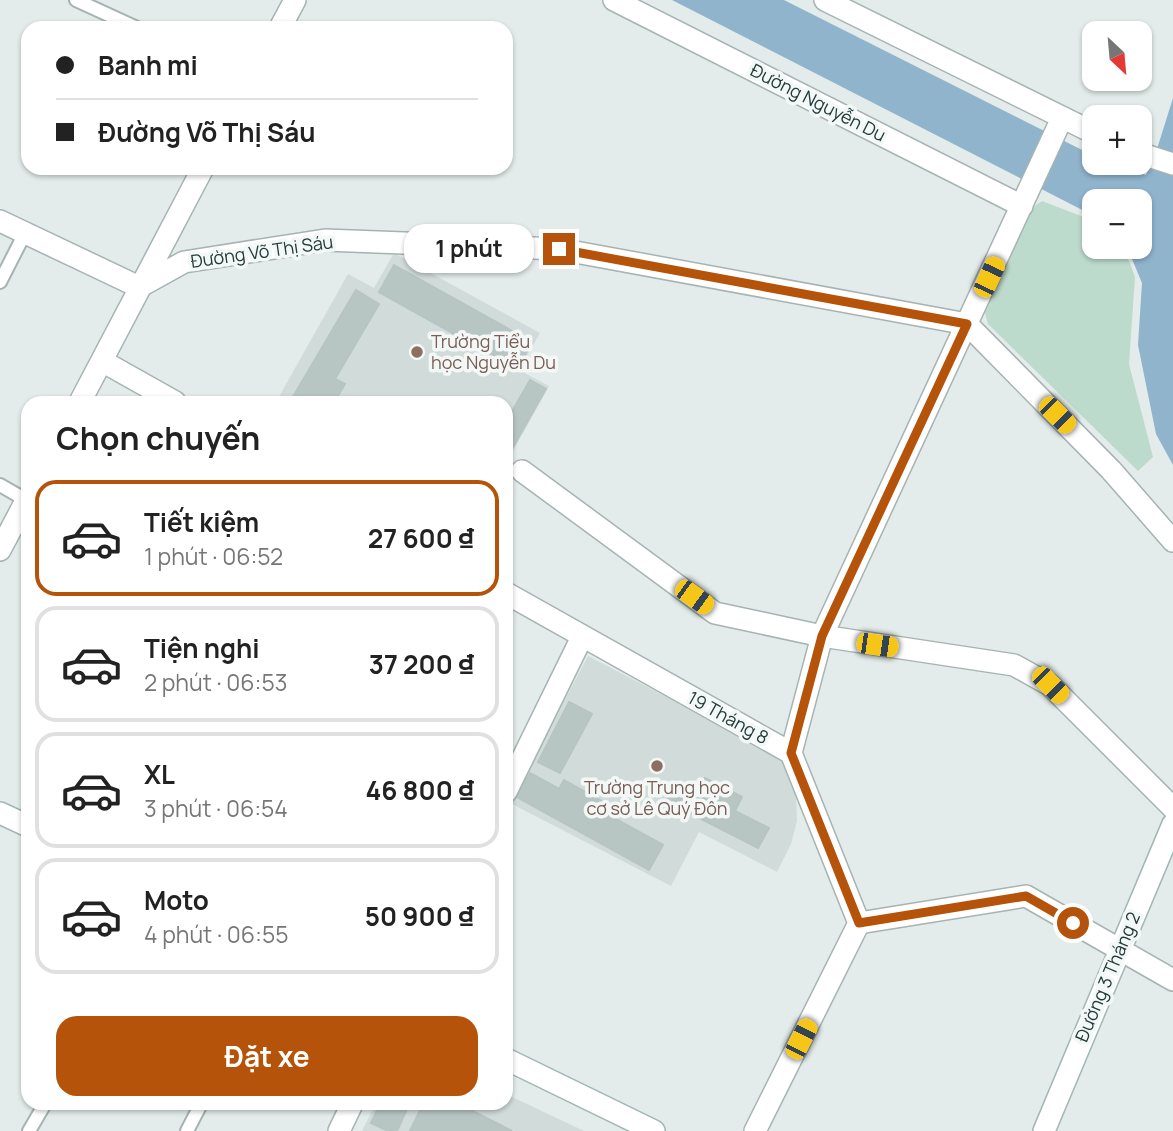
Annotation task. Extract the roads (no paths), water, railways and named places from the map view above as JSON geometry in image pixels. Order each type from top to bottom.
[{"type":"street","points":[[284,21],[295,0]]},
{"type":"street","name":"Đường Nguyễn Du","points":[[614,0],[1024,202]]},
{"type":"street","points":[[825,0],[1058,125],[1082,130]]},
{"type":"street","points":[[755,1131],[859,923],[791,753],[822,636],[1058,125]]},
{"type":"street","points":[[1152,157],[1173,164]]},
{"type":"street","points":[[83,396],[199,175]]},
{"type":"street","points":[[0,222],[139,287]]},
{"type":"street","name":"Đường Võ Thị Sáu","points":[[139,287],[184,262],[325,240],[559,249],[967,324]]},
{"type":"street","points":[[967,324],[1111,470],[1173,541]]},
{"type":"street","points":[[102,360],[165,396]]},
{"type":"street","points":[[522,471],[715,613],[822,636],[1014,665],[1050,685],[1173,808]]},
{"type":"street","points":[[0,550],[21,510]]},
{"type":"street","name":"19 Tháng 8","points":[[513,597],[791,753]]},
{"type":"street","points":[[513,778],[582,637]]},
{"type":"street","points":[[0,813],[21,823]]},
{"type":"street","name":"Đường 3 Tháng 2","points":[[1044,1131],[1173,824]]},
{"type":"street","points":[[859,923],[1026,896],[1173,980]]},
{"type":"street","points":[[513,1062],[654,1131]]},
{"type":"street","points":[[339,1131],[349,1110]]},
{"type":"lane","points":[[76,0],[121,21]]},
{"type":"lane","points":[[0,282],[25,233]]},
{"type":"lane","points":[[0,485],[21,495]]},
{"type":"lane","points":[[29,1131],[41,1110]]},
{"type":"lane","points":[[187,1131],[198,1110]]},
{"type":"water","points":[[672,0],[784,0],[1082,150],[1082,175],[1152,175],[1152,161],[1173,98],[1173,465],[1156,434],[1138,345],[1142,283],[1132,259],[1152,259],[1152,189],[1082,189],[1082,210]]},
{"type":"place","name":"Trường Tiểu học Nguyễn Du","points":[[417,352]]},
{"type":"place","name":"Trường Trung học cơ sở Lê Quý Đôn","points":[[657,766]]}]
